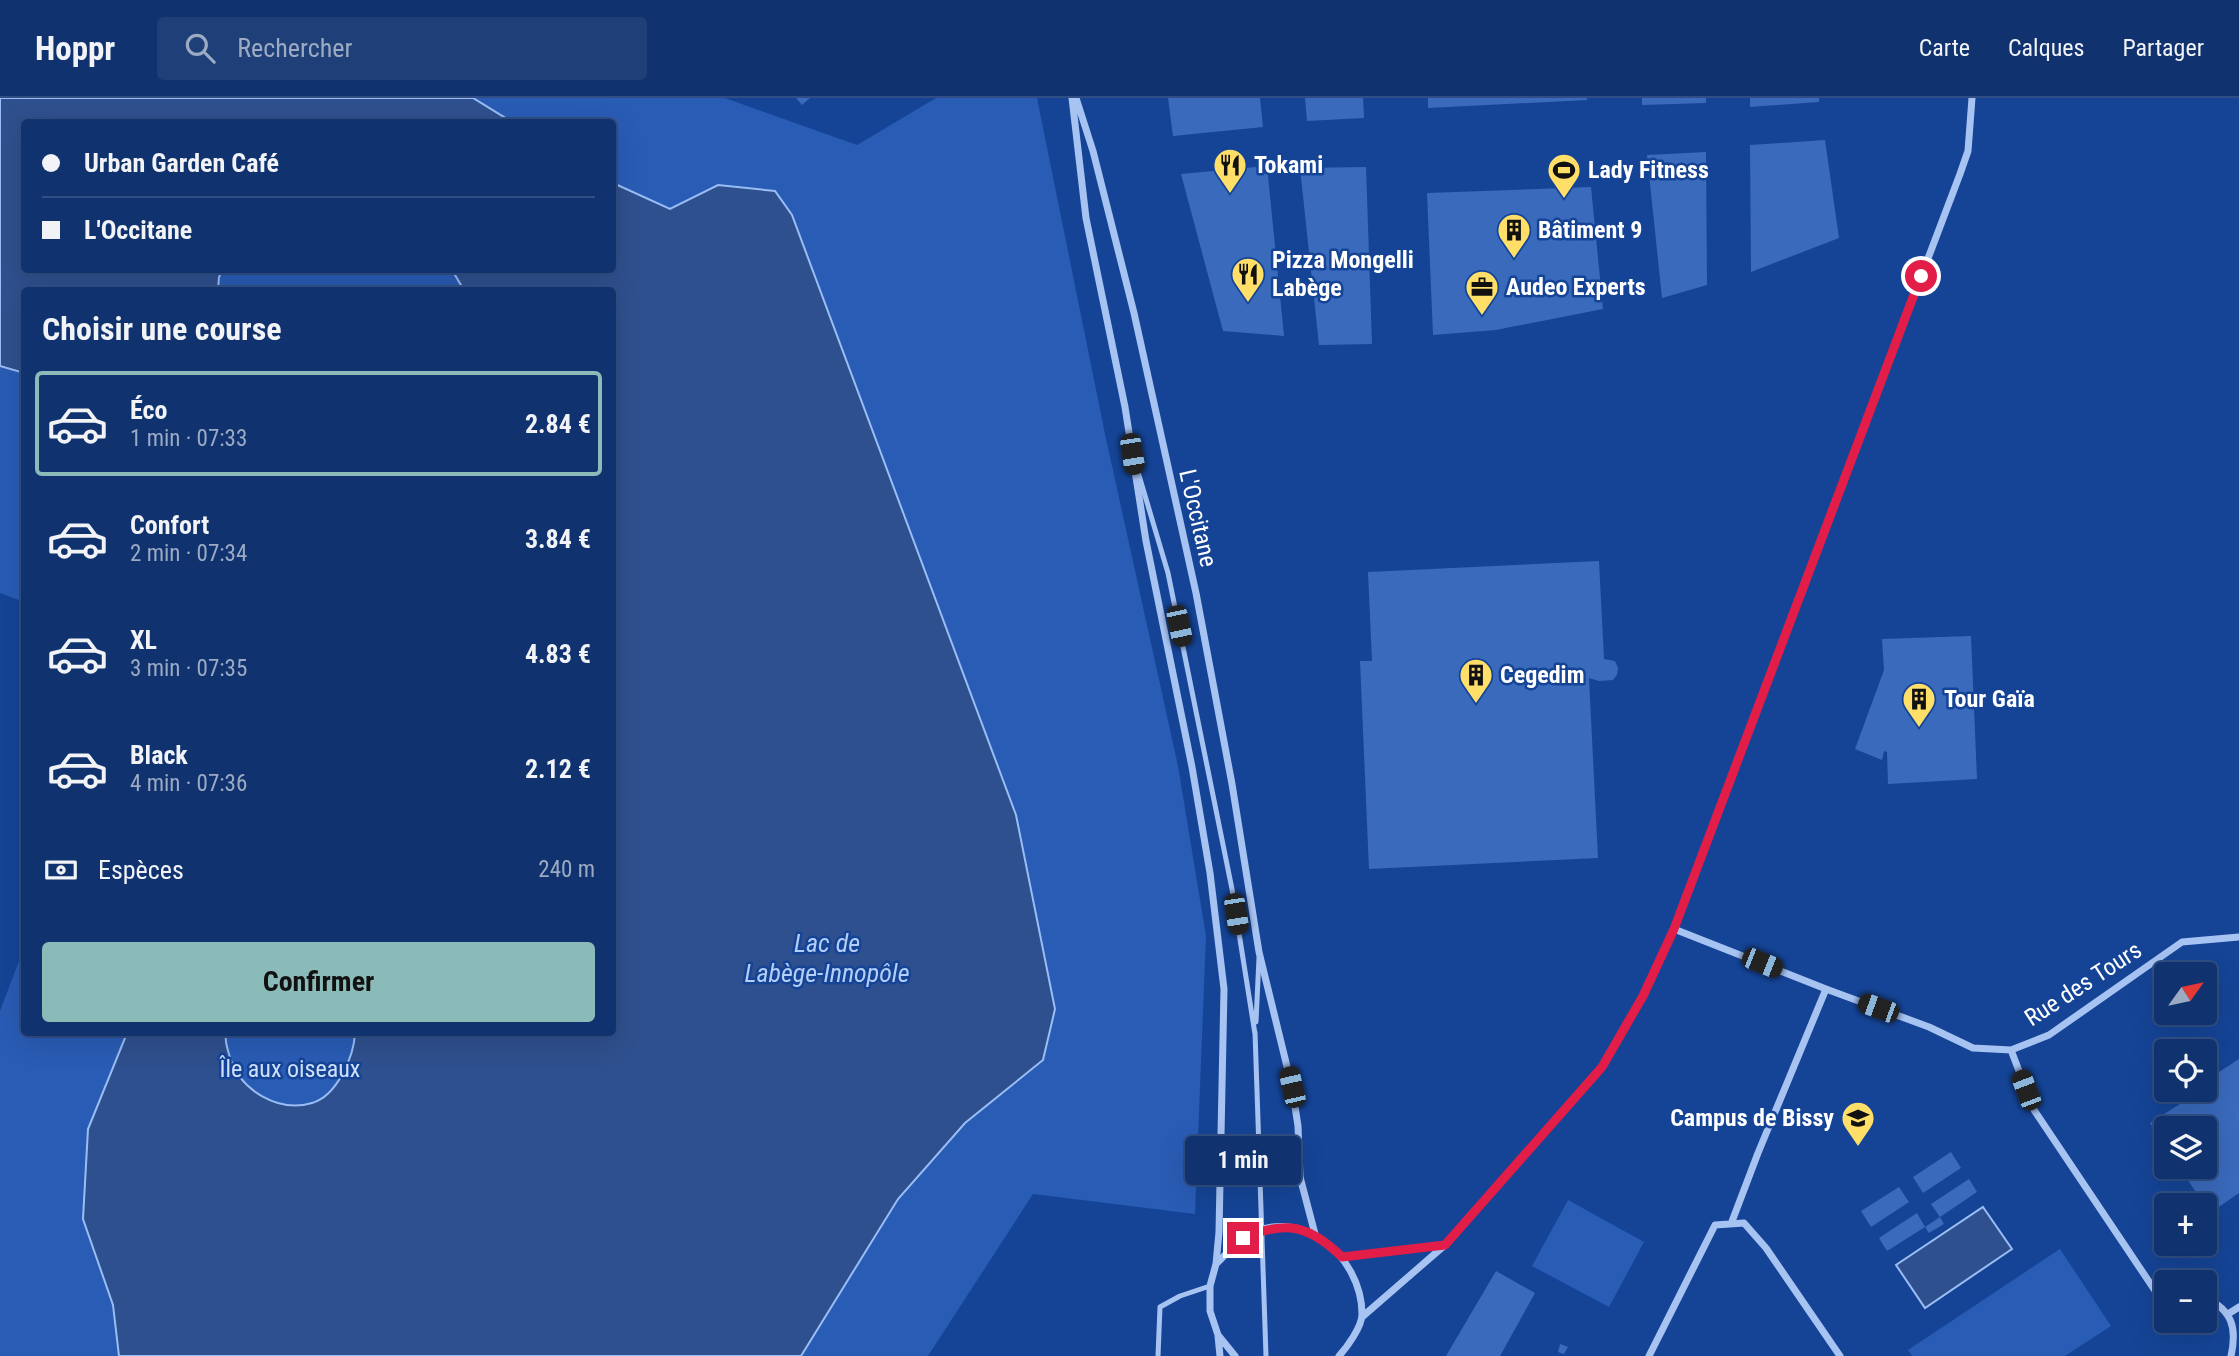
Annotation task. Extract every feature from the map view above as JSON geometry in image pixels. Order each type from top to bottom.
[{"type":"street","name":"L'Occitane","points":[[1074,98],[1086,218],[1125,407],[1146,541],[1210,873],[1224,989],[1219,1232],[1216,1264],[1210,1286],[1210,1311],[1218,1335],[1235,1356]]},
{"type":"street","name":"L'Occitane","points":[[1074,98],[1093,151],[1134,313],[1196,593],[1233,785],[1259,951],[1292,1087],[1298,1126],[1300,1177],[1315,1234]]},
{"type":"street","points":[[1339,1356],[1362,1317],[1445,1245],[1602,1067],[1643,996],[1674,929],[1960,174],[1968,151],[1972,98]]},
{"type":"street","name":"Rue des Tours","points":[[1674,929],[1929,1027],[1973,1048],[2011,1051],[2049,1035],[2182,942],[2239,937]]},
{"type":"street","points":[[1731,1224],[1826,989]]},
{"type":"street","points":[[2011,1051],[2034,1111],[2154,1289]]},
{"type":"street","points":[[1649,1356],[1715,1224],[1744,1223],[1766,1248],[1840,1356]]},
{"type":"street","points":[[1216,1264],[1243,1238],[1262,1230],[1291,1226],[1315,1234],[1342,1257],[1357,1284],[1362,1317]]},
{"type":"street","points":[[1342,1257],[1445,1245]]},
{"type":"street","points":[[2217,1306],[2228,1314],[2235,1334],[2231,1356]]},
{"type":"street","points":[[2228,1314],[2239,1307]]},
{"type":"street","points":[[1218,1335],[1220,1356]]},
{"type":"lane","name":"L'Occitane","points":[[1132,454],[1168,573],[1232,889],[1255,1034]]},
{"type":"lane","name":"L'Occitane","points":[[1255,1034],[1259,951]]},
{"type":"lane","points":[[1255,1034],[1266,1356]]},
{"type":"lane","points":[[1158,1356],[1160,1307],[1180,1296],[1210,1286]]},
{"type":"green space","name":"Lac de Labège-Innopôle","points":[[0,98],[725,98],[857,145],[936,98],[1037,98],[1105,434],[1178,766],[1206,936],[1195,1214],[1033,1194],[928,1356],[0,1356],[0,1011],[21,956],[21,1036],[616,1036],[616,287],[21,287],[21,601],[0,593]]},
{"type":"green space","points":[[1568,1200],[1644,1242],[1609,1307],[1532,1266]]},
{"type":"green space","points":[[2060,1249],[2111,1326],[2065,1356],[1912,1356],[1908,1350]]},
{"type":"water","points":[[0,98],[473,98],[507,119],[21,119],[21,273],[221,273],[218,287],[21,287],[21,372],[0,366]]},
{"type":"water","name":"Lac de Labège-Innopôle","points":[[616,184],[670,209],[718,185],[775,191],[792,215],[1016,815],[1055,1009],[1043,1060],[965,1123],[898,1199],[801,1356],[119,1356],[113,1305],[83,1219],[88,1129],[126,1036],[226,1036],[235,1070],[252,1089],[274,1102],[299,1105],[321,1099],[336,1084],[348,1063],[355,1036],[616,1036],[616,287],[462,287],[454,273],[616,273]]},
{"type":"water","points":[[1983,1207],[2012,1249],[1925,1308],[1896,1265]]},
{"type":"building","points":[[796,98],[810,98],[802,105]]},
{"type":"building","points":[[1168,98],[1260,98],[1263,127],[1173,136]]},
{"type":"building","points":[[1305,98],[1363,98],[1364,118],[1307,121]]},
{"type":"building","points":[[1428,98],[1587,98],[1587,100],[1428,108]]},
{"type":"building","points":[[1642,98],[1706,98],[1706,103],[1642,105]]},
{"type":"building","points":[[1750,98],[1819,98],[1819,102],[1750,107]]},
{"type":"building","points":[[1825,140],[1839,238],[1751,272],[1750,145]]},
{"type":"building","points":[[1706,152],[1707,285],[1662,298],[1647,155]]},
{"type":"building","points":[[1267,166],[1284,336],[1223,331],[1181,174]]},
{"type":"building","points":[[1366,167],[1372,344],[1319,345],[1300,168]]},
{"type":"building","name":"Bâtiment 9","points":[[1591,187],[1603,309],[1496,330],[1433,335],[1427,193]]},
{"type":"building","name":"Cegedim","points":[[1599,561],[1604,659],[1615,661],[1618,668],[1613,680],[1599,681],[1589,678],[1598,858],[1369,869],[1360,661],[1372,661],[1368,572]]},
{"type":"building","name":"Tour Gaïa","points":[[1971,636],[1977,779],[1888,784],[1887,752],[1884,751],[1882,760],[1855,749],[1884,670],[1882,639]]},
{"type":"building","points":[[2239,1059],[2239,1193],[2217,1208],[2217,1193],[2197,1193],[2187,1179],[2217,1179],[2217,1116],[2161,1116],[2183,1102],[2217,1102],[2217,1073]]},
{"type":"building","points":[[1951,1152],[1961,1168],[1923,1193],[1913,1177]]},
{"type":"building","points":[[1969,1179],[1977,1192],[1940,1217],[1931,1204]]},
{"type":"building","points":[[1899,1187],[1909,1202],[1871,1227],[1861,1211]]},
{"type":"building","points":[[1917,1213],[1925,1227],[1887,1251],[1879,1238]]},
{"type":"building","points":[[1940,1217],[1944,1224],[1929,1233],[1925,1227]]},
{"type":"building","points":[[1496,1271],[1535,1293],[1500,1356],[1446,1356]]},
{"type":"building","points":[[1560,1344],[1568,1347],[1564,1354],[1558,1352]]},
{"type":"place","name":"Tokami","points":[[1230,195]]},
{"type":"place","name":"Lady Fitness","points":[[1564,200]]},
{"type":"place","name":"Bâtiment 9","points":[[1514,260]]},
{"type":"place","name":"Pizza Mongelli Labège","points":[[1248,304]]},
{"type":"place","name":"Audeo Experts","points":[[1482,317]]},
{"type":"place","name":"Cegedim","points":[[1476,705]]},
{"type":"place","name":"Tour Gaïa","points":[[1919,729]]},
{"type":"place","name":"Campus de Bissy","points":[[1858,1148]]},
{"type":"route","points":[[1243,1238],[1262,1230],[1291,1226],[1315,1234],[1342,1257],[1445,1245],[1602,1067],[1643,996],[1674,929],[1921,276]]},
{"type":"park label","name":"Île aux oiseaux","points":[[290,1069]]}]
